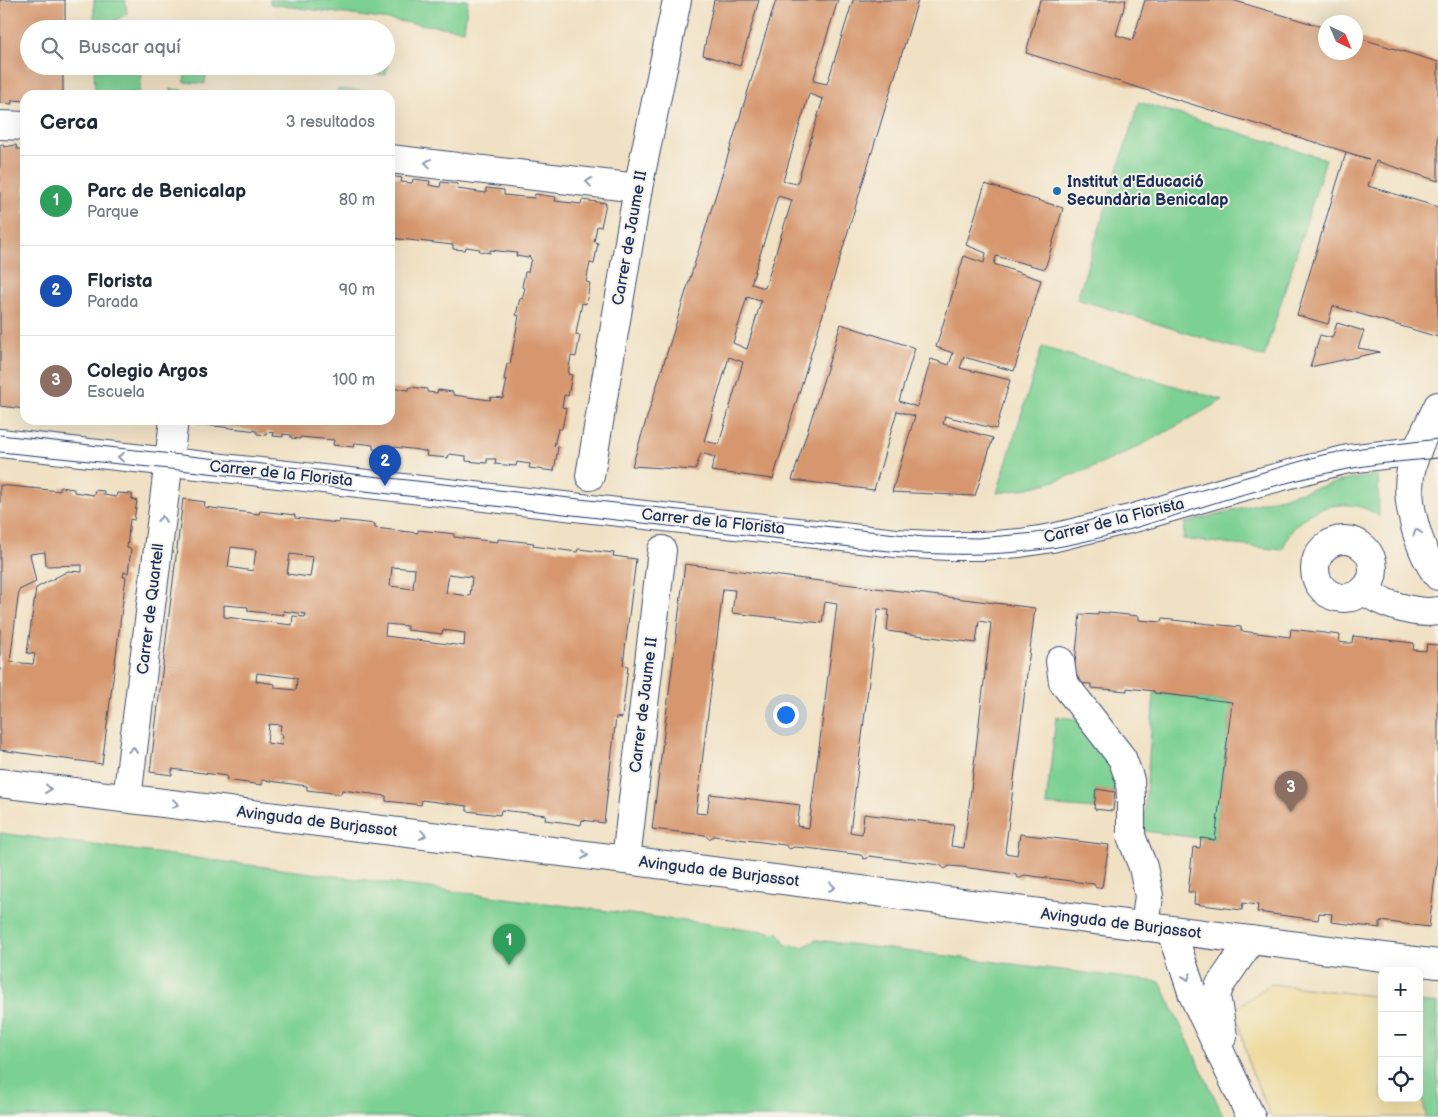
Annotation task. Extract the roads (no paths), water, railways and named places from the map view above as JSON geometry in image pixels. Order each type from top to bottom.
[{"type":"street","name":"Carrer de Jaume II","points":[[590,476],[638,188],[677,0]]},
{"type":"street","points":[[0,125],[20,126]]},
{"type":"street","points":[[395,160],[638,188]]},
{"type":"street","points":[[1435,412],[1417,451],[1410,473],[1414,524],[1422,550],[1438,576]]},
{"type":"street","name":"Carrer de Quartell","points":[[127,798],[174,425]]},
{"type":"street","name":"Carrer de la Florista","points":[[0,444],[896,543],[948,546],[982,546],[1028,542],[1084,532],[1348,459],[1417,451]]},
{"type":"street","name":"Carrer de Jaume II","points":[[626,860],[662,550]]},
{"type":"street","points":[[1364,590],[1382,602],[1403,608],[1430,612],[1438,611]]},
{"type":"street","points":[[1060,661],[1063,682],[1122,758],[1130,780],[1132,798],[1131,836],[1143,867],[1148,896],[1144,927]]},
{"type":"street","name":"Avinguda de Burjassot","points":[[0,783],[626,860],[1438,964]]},
{"type":"street","points":[[1172,931],[1193,994],[1251,1117]]},
{"type":"street","points":[[1232,1076],[1219,1019],[1216,996],[1220,985],[1251,940]]},
{"type":"tram line","points":[[0,435],[924,537],[978,538],[1036,533],[1130,511],[1322,455],[1438,439]]},
{"type":"tram line","points":[[0,452],[199,472],[868,549],[956,554],[1023,552],[1069,545],[1093,540],[1234,497],[1312,477],[1369,465],[1438,458]]},
{"type":"place","name":"Institut d'Educació Secundària Benicalap","points":[[1057,191]]},
{"type":"place","name":"Florista","points":[[385,486]]},
{"type":"place","name":"Colegio Argos","points":[[1291,812]]},
{"type":"place","name":"Parc de Benicalap","points":[[509,965]]}]
